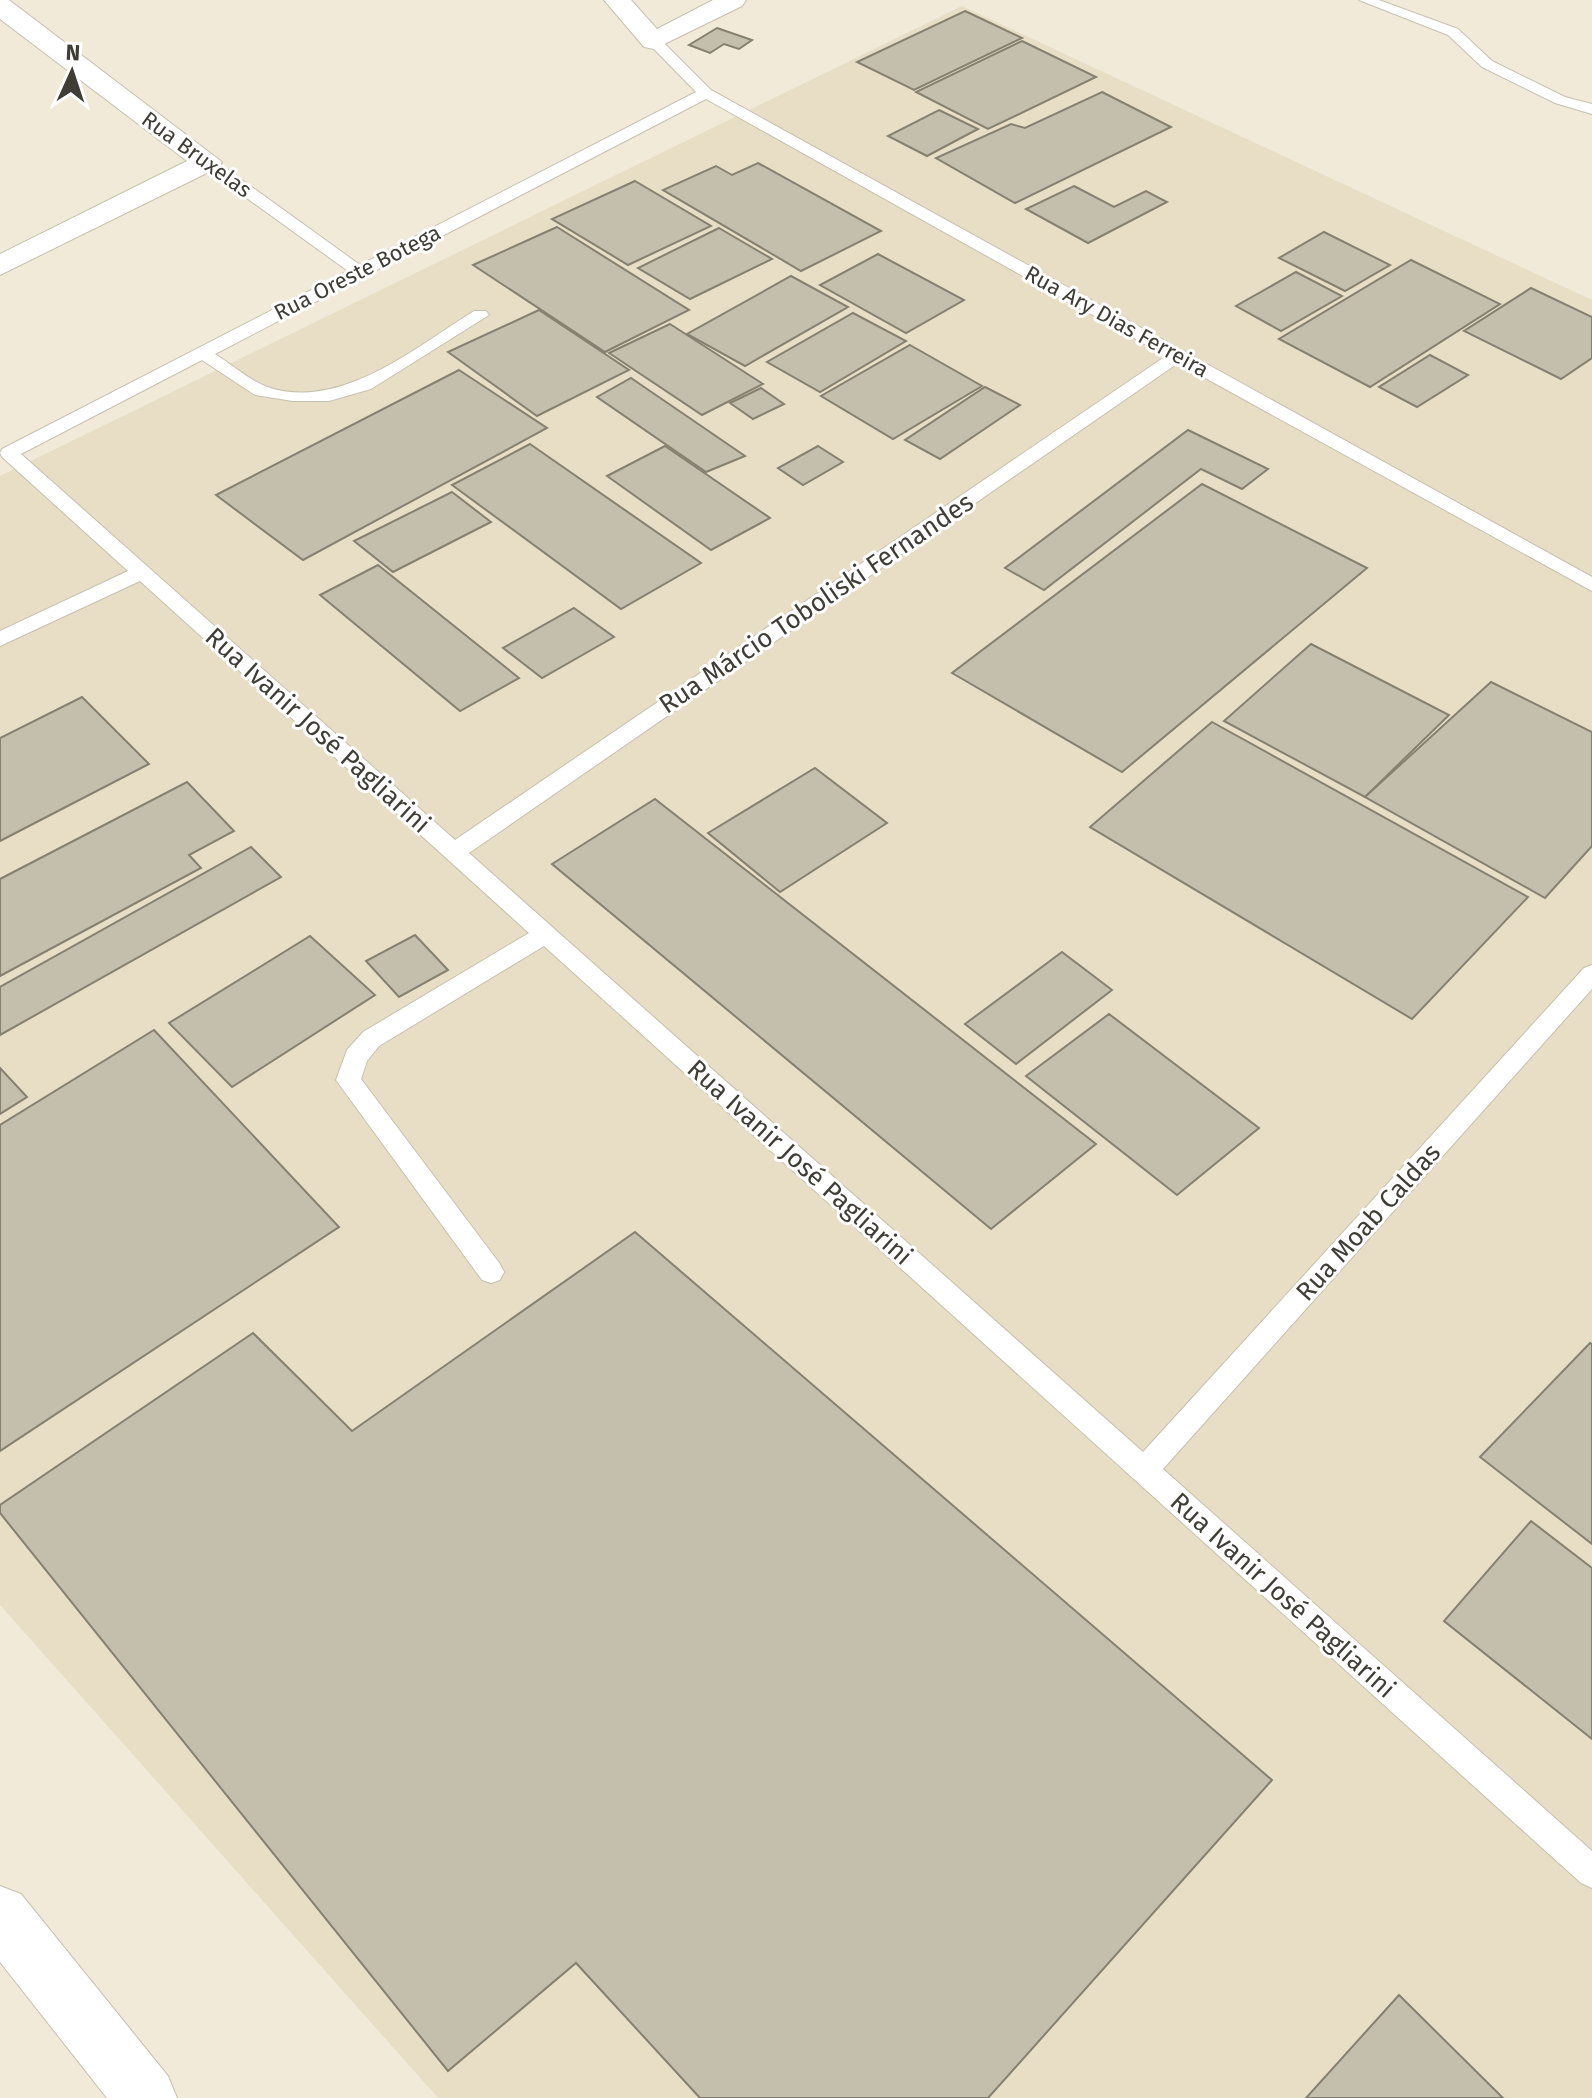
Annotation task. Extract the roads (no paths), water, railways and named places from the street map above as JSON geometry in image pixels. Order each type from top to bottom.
[{"type":"street","points":[[617,0],[654,41],[733,0]]},
{"type":"street","name":"Rua Bruxelas","points":[[0,6],[207,162]]},
{"type":"street","points":[[0,266],[207,162]]},
{"type":"street","points":[[0,1915],[146,2098]]},
{"type":"lane","points":[[1366,0],[1453,32],[1487,64],[1560,100],[1592,109]]},
{"type":"lane","name":"Rua Ary Dias Ferreira","points":[[654,41],[706,93],[1592,585]]},
{"type":"lane","name":"Rua Oreste Botega","points":[[9,453],[706,93]]},
{"type":"lane","name":"Rua Bruxelas","points":[[207,162],[358,271]]},
{"type":"lane","points":[[202,353],[261,391],[293,396],[329,396],[365,385],[480,315]]},
{"type":"lane","name":"Rua Márcio Toboliski Fernandes","points":[[454,852],[1178,355]]},
{"type":"lane","name":"Rua Ivanir José Pagliarini","points":[[9,453],[1592,1872]]},
{"type":"lane","points":[[0,639],[142,572]]},
{"type":"lane","points":[[491,1272],[348,1080],[356,1057],[371,1039],[545,934]]},
{"type":"lane","name":"Rua Moab Caldas","points":[[1144,1470],[1592,974]]}]
